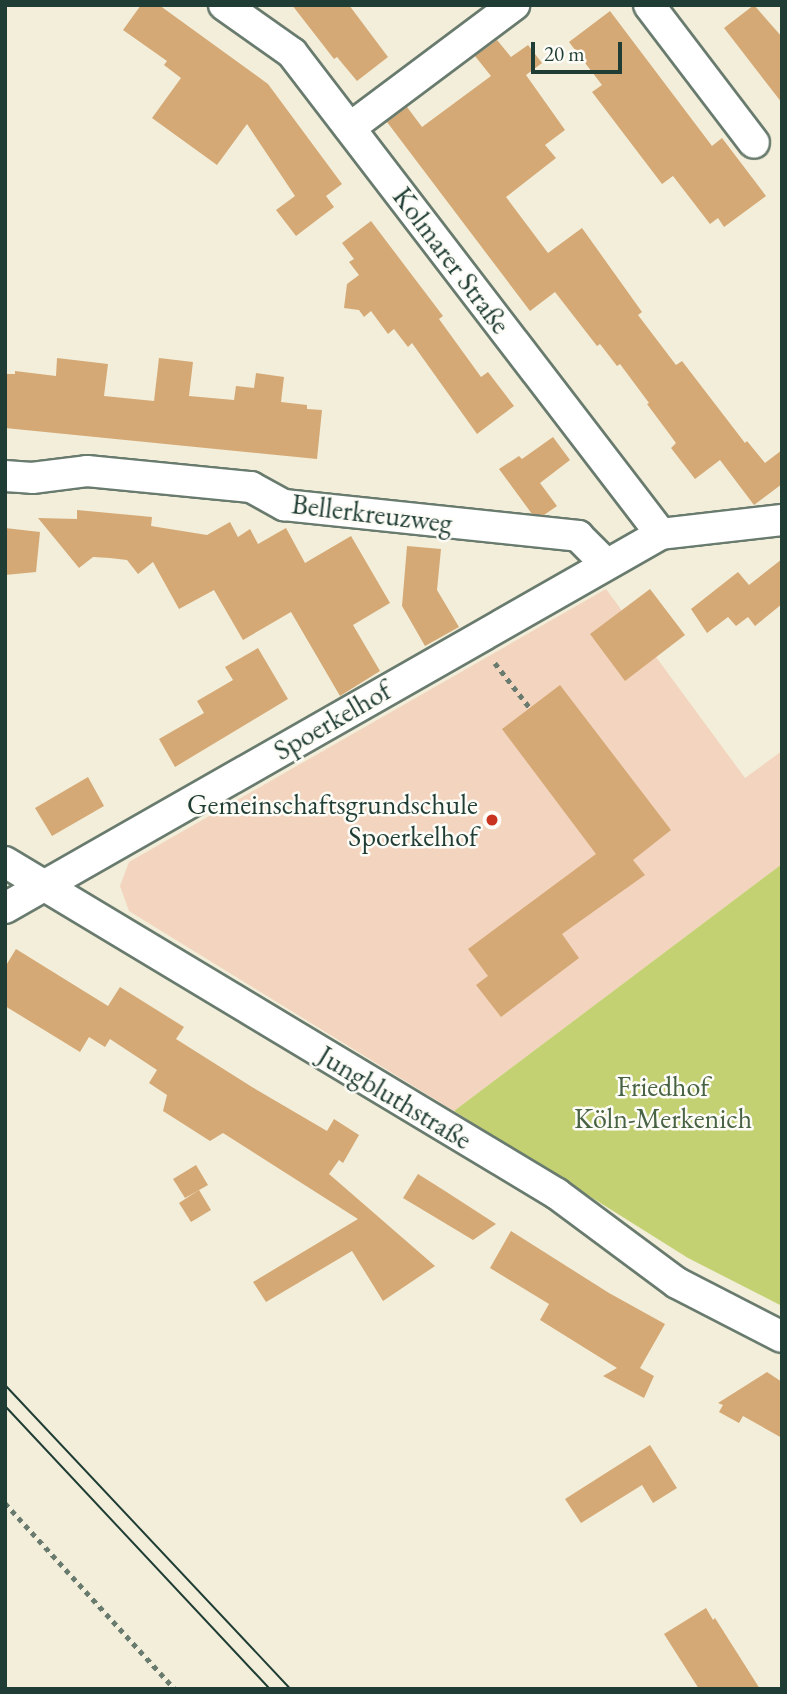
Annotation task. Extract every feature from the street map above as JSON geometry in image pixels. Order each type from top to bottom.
[{"type":"street","name":"Kolmarer Straße","points":[[224,5],[292,53],[661,534]]},
{"type":"street","points":[[351,127],[514,5]]},
{"type":"street","points":[[649,5],[754,143]]},
{"type":"street","name":"Bellerkreuzweg","points":[[5,476],[33,478],[87,471],[251,487],[284,505],[578,536],[605,564]]},
{"type":"street","points":[[661,534],[782,520]]},
{"type":"street","name":"Spoerkelhof","points":[[5,908],[476,637],[661,534]]},
{"type":"street","name":"Jungbluthstraße","points":[[5,862],[557,1194],[677,1283],[782,1337]]},
{"type":"path","points":[[476,637],[530,708]]},
{"type":"path","points":[[5,1503],[175,1689]]},
{"type":"shaded area","name":"Gemeinschaftsgrundschule Spoerkelhof","points":[[606,589],[745,778],[782,751],[782,864],[454,1111],[129,911],[120,886],[129,862]]},
{"type":"green space","name":"Friedhof Köln-Merkenich","points":[[782,864],[782,1306],[688,1258],[454,1111]]},
{"type":"building","points":[[141,5],[159,5],[268,84],[342,184],[326,196],[334,207],[296,236],[276,210],[295,196],[247,124],[217,165],[152,118],[181,78],[164,65],[167,61],[123,30]]},
{"type":"building","points":[[292,5],[349,5],[388,57],[357,81],[337,57],[334,59]]},
{"type":"building","points":[[754,5],[782,37],[782,103],[724,28]]},
{"type":"building","points":[[610,11],[712,146],[722,138],[766,196],[724,227],[718,218],[710,224],[673,176],[662,184],[592,92],[602,85],[569,42]]},
{"type":"building","points":[[497,40],[511,57],[528,45],[542,63],[526,75],[565,130],[545,145],[556,158],[506,197],[548,253],[582,228],[642,312],[638,315],[676,365],[682,361],[745,443],[747,441],[765,463],[782,450],[782,484],[754,505],[720,460],[695,479],[671,448],[676,443],[620,364],[617,366],[600,344],[597,346],[555,292],[530,311],[387,122],[407,107],[422,127],[491,76],[475,56]]},
{"type":"building","points":[[371,221],[443,316],[439,319],[481,377],[488,372],[514,406],[477,434],[412,343],[408,347],[394,329],[388,334],[371,311],[364,317],[359,310],[344,308],[347,284],[359,275],[349,262],[354,259],[342,243]]},
{"type":"building","points":[[57,358],[108,364],[104,396],[154,401],[159,358],[193,362],[189,396],[234,400],[236,386],[254,388],[256,373],[284,377],[281,402],[322,410],[317,459],[5,428],[5,374],[15,374],[15,371],[56,376]]},
{"type":"building","points":[[553,437],[570,460],[540,483],[557,506],[544,515],[532,514],[499,469],[519,456],[522,459]]},
{"type":"building","points":[[77,510],[152,517],[151,526],[207,535],[230,522],[238,537],[250,529],[258,544],[286,528],[305,563],[351,536],[390,603],[353,625],[380,671],[340,696],[291,612],[243,640],[214,590],[179,609],[153,562],[138,574],[127,560],[110,558],[93,557],[79,568],[38,518],[77,519]]},
{"type":"building","points":[[5,528],[40,532],[36,572],[5,575]]},
{"type":"building","points":[[407,546],[441,549],[437,590],[459,627],[425,646],[402,606]]},
{"type":"building","points":[[782,559],[782,604],[755,626],[748,617],[736,626],[728,617],[707,633],[691,609],[738,572],[749,585]]},
{"type":"building","points":[[650,589],[685,635],[625,681],[590,634]]},
{"type":"building","points":[[258,648],[288,699],[175,767],[159,739],[204,713],[197,701],[233,680],[225,667]]},
{"type":"building","points":[[560,685],[671,830],[633,860],[645,875],[562,934],[579,958],[501,1017],[476,985],[488,976],[468,949],[596,854],[502,729]]},
{"type":"building","points":[[88,777],[104,806],[52,836],[35,808]]},
{"type":"building","points":[[16,949],[108,1006],[120,987],[184,1027],[176,1039],[252,1087],[327,1131],[334,1119],[359,1135],[343,1163],[339,1160],[329,1174],[435,1266],[383,1301],[352,1251],[266,1302],[253,1282],[358,1219],[223,1133],[210,1141],[163,1111],[167,1095],[149,1083],[157,1070],[110,1039],[105,1047],[89,1037],[80,1052],[5,1006],[5,967]]},
{"type":"building","points":[[196,1165],[208,1185],[185,1198],[173,1179]]},
{"type":"building","points":[[418,1174],[496,1224],[473,1240],[403,1198]]},
{"type":"building","points":[[199,1190],[211,1210],[191,1222],[179,1203]]},
{"type":"building","points":[[511,1231],[609,1293],[665,1324],[640,1368],[654,1376],[644,1398],[603,1376],[617,1368],[540,1320],[549,1304],[490,1268]]},
{"type":"building","points":[[767,1372],[782,1382],[782,1438],[743,1416],[739,1423],[719,1412],[723,1405],[718,1403]]},
{"type":"building","points":[[650,1445],[677,1488],[653,1503],[642,1485],[581,1523],[565,1499]]},
{"type":"building","points":[[706,1608],[760,1689],[699,1689],[664,1634]]},
{"type":"tram line","points":[[5,1385],[290,1689]]},
{"type":"tram line","points":[[5,1406],[270,1689]]},
{"type":"place","name":"Gemeinschaftsgrundschule Spoerkelhof","points":[[492,820]]}]
